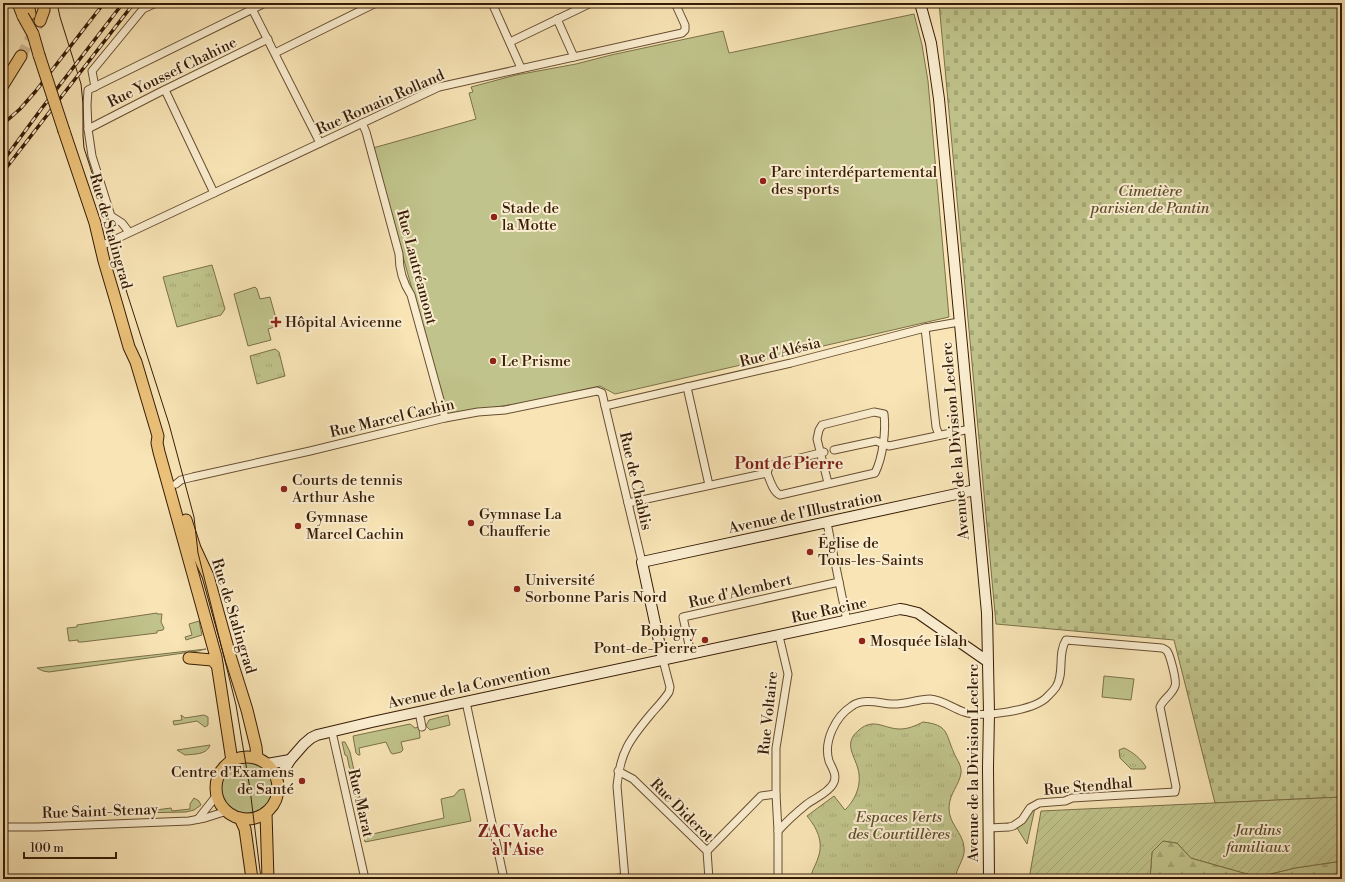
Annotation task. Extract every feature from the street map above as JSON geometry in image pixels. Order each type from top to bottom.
[{"type":"main road","name":"Rue de Stalingrad","points":[[19,3],[27,11],[64,131],[95,223],[104,261],[158,436],[164,441],[173,489],[218,665],[232,761]]},
{"type":"main road","points":[[40,21],[44,10],[44,3]]},
{"type":"main road","points":[[3,85],[21,56]]},
{"type":"main road","name":"Rue de Stalingrad","points":[[173,489],[195,548],[208,576],[247,710],[256,747],[262,761]]},
{"type":"main road","points":[[212,643],[211,648],[206,652],[189,658],[213,660],[218,665]]},
{"type":"main road","points":[[245,757],[262,761],[274,772],[276,777],[278,787],[274,804],[266,813],[254,818],[240,818],[231,815],[222,806],[217,795],[219,775],[223,768],[232,761],[245,757]]},
{"type":"main road","points":[[266,813],[268,879]]},
{"type":"main road","points":[[240,818],[245,829],[252,879]]},
{"type":"street","points":[[95,87],[92,71],[143,9],[156,3]]},
{"type":"street","points":[[129,232],[122,223],[111,216],[92,156],[88,129],[88,90],[251,6],[265,3]]},
{"type":"street","points":[[275,53],[376,3]]},
{"type":"street","points":[[492,3],[521,68]]},
{"type":"street","points":[[510,42],[591,3]]},
{"type":"street","name":"Rue Romain Rolland","points":[[101,246],[439,87],[682,33],[685,30],[685,25],[675,3]]},
{"type":"street","name":"Avenue de la Division Leclerc","points":[[920,3],[934,58],[970,429],[986,613],[989,713],[989,879]]},
{"type":"street","points":[[251,6],[320,143]]},
{"type":"street","points":[[557,19],[574,57]]},
{"type":"street","name":"Rue Youssef Chahine","points":[[88,129],[268,39]]},
{"type":"street","points":[[165,90],[214,193]]},
{"type":"street","name":"Rue Lautréamont","points":[[362,123],[366,132],[399,254],[399,263],[406,287],[411,296],[445,418]]},
{"type":"street","name":"Rue d'Alésia","points":[[606,406],[791,364],[925,328],[959,322]]},
{"type":"street","points":[[925,328],[936,427],[939,434]]},
{"type":"street","points":[[687,387],[709,485]]},
{"type":"street","name":"Rue Marcel Cachin","points":[[173,489],[181,480],[192,477],[305,452],[445,418],[478,412],[505,410],[597,391],[602,393],[606,406]]},
{"type":"street","name":"Rue de Chablis","points":[[606,406],[642,562]]},
{"type":"street","points":[[822,453],[769,467],[767,473],[777,494],[780,495],[875,472],[878,466],[885,436],[884,414],[874,412],[822,426],[819,430],[817,439],[822,453],[828,483]]},
{"type":"street","points":[[834,450],[876,441],[889,446],[939,434],[970,429]]},
{"type":"street","points":[[628,503],[767,473]]},
{"type":"street","name":"Avenue de l'Illustration","points":[[642,562],[975,490]]},
{"type":"street","points":[[827,523],[847,621]]},
{"type":"street","points":[[614,879],[624,878],[617,786],[618,771],[623,753],[636,732],[669,692],[670,687],[642,562]]},
{"type":"street","name":"Rue d'Alembert","points":[[691,654],[683,617],[840,582]]},
{"type":"street","name":"Rue Racine","points":[[663,660],[900,609],[918,614],[987,661]]},
{"type":"street","name":"Rue Voltaire","points":[[778,879],[776,748],[788,674],[779,636]]},
{"type":"street","name":"Rue Stendhal","points":[[989,713],[1020,710],[1034,705],[1046,698],[1057,686],[1060,670],[1061,646],[1066,640],[1162,648],[1166,650],[1169,655],[1175,687],[1161,703],[1160,707],[1176,792],[1072,798],[1065,801],[1042,803],[1030,808],[1022,820],[1013,826],[989,828]]},
{"type":"street","name":"Avenue de la Convention","points":[[276,777],[283,772],[290,760],[311,738],[317,735],[663,660]]},
{"type":"street","points":[[778,831],[808,803],[831,788],[834,781],[834,772],[829,760],[827,746],[834,727],[843,713],[854,704],[870,701],[893,704],[930,699],[945,702],[972,714],[989,713]]},
{"type":"street","points":[[466,702],[504,879]]},
{"type":"street","points":[[419,712],[422,727]]},
{"type":"street","name":"Rue Marat","points":[[332,732],[365,879]]},
{"type":"street","points":[[262,761],[290,760]]},
{"type":"street","name":"Rue Diderot","points":[[618,771],[633,779],[707,851],[709,879]]},
{"type":"street","points":[[707,851],[761,796],[776,794]]},
{"type":"street","points":[[198,819],[217,795]]},
{"type":"street","name":"Rue Saint-Stenay","points":[[3,827],[41,827],[189,821],[227,811]]},
{"type":"green space","name":"Cimetière parisien de Pantin","points":[[939,3],[1342,4],[1342,797],[1215,803],[1174,640],[996,624]]},
{"type":"green space","name":"Parc interdépartemental des sports","points":[[914,14],[922,45],[928,81],[949,317],[615,394],[600,386],[529,402],[450,414],[446,412],[373,148],[476,119],[469,93],[473,92],[471,87],[516,75],[576,64],[723,31],[729,53]]},
{"type":"green space","points":[[212,265],[225,309],[221,315],[177,327],[163,277]]},
{"type":"green space","points":[[255,287],[260,299],[270,297],[278,326],[268,329],[271,340],[248,346],[234,294]]},
{"type":"green space","points":[[275,349],[279,352],[285,376],[257,384],[250,356]]},
{"type":"green space","points":[[157,613],[162,614],[161,622],[164,628],[163,630],[157,631],[157,633],[82,642],[78,642],[78,640],[69,641],[67,628],[77,627],[77,625]]},
{"type":"green space","points":[[199,621],[202,635],[186,640],[185,637],[192,635],[189,624]]},
{"type":"green space","points":[[206,649],[49,672],[37,668]]},
{"type":"green space","points":[[1104,676],[1134,679],[1131,700],[1102,697]]},
{"type":"green space","points":[[181,715],[185,718],[204,715],[208,717],[208,725],[205,727],[197,721],[174,725],[173,721],[182,720]]},
{"type":"green space","points":[[448,715],[450,725],[430,730],[426,726],[429,720]]},
{"type":"green space","name":"Espaces Verts des Courtillères","points":[[923,722],[938,725],[945,731],[961,768],[960,778],[951,797],[949,807],[949,813],[961,837],[964,847],[964,855],[955,879],[811,879],[820,852],[820,841],[814,825],[807,816],[834,796],[845,810],[855,796],[859,786],[859,775],[851,749],[854,735],[864,726],[869,724],[900,729],[912,727]]},
{"type":"green space","points":[[410,724],[415,728],[419,727],[420,738],[401,742],[403,750],[401,752],[391,753],[386,742],[359,748],[360,755],[356,753],[353,736]]},
{"type":"green space","points":[[342,742],[345,742],[350,752],[368,835],[444,818],[441,799],[454,796],[459,790],[464,789],[471,821],[365,842],[347,756],[345,755]]},
{"type":"green space","points":[[210,745],[206,751],[196,754],[185,755],[177,750]]},
{"type":"green space","points":[[1124,748],[1139,759],[1146,767],[1145,769],[1131,769],[1120,758],[1119,750]]},
{"type":"green space","points":[[243,761],[253,761],[263,765],[271,773],[275,783],[275,793],[271,803],[263,811],[253,815],[243,815],[233,811],[225,803],[221,793],[221,783],[225,773],[233,765]]},
{"type":"green space","name":"Jardins familiaux","points":[[1342,797],[1342,861],[1295,868],[1258,877],[1191,858],[1177,843],[1163,841],[1152,852],[1150,879],[1029,879],[1041,811]]},
{"type":"green space","points":[[194,798],[199,801],[201,805],[194,810],[186,812],[133,813],[171,808],[172,811],[190,809],[190,804]]},
{"type":"green space","points":[[1035,808],[1027,844],[1017,828]]},
{"type":"green space","points":[[1163,841],[1177,843],[1191,858],[1258,877],[1295,868],[1342,861],[1342,879],[1150,879],[1152,852]]},
{"type":"tunnel","points":[[21,56],[40,21]]},
{"type":"tram line","points":[[57,3],[81,84],[84,148],[105,213],[127,293],[169,424],[194,517],[198,553],[236,705],[250,789],[261,879]]},
{"type":"railway","points":[[3,124],[20,109],[35,92],[104,3]]},
{"type":"railway","points":[[3,161],[123,3]]},
{"type":"railway","points":[[3,172],[134,3]]},
{"type":"place","name":"Parc interdépartemental des sports","points":[[763,181]]},
{"type":"place","name":"Stade de la Motte","points":[[494,217]]},
{"type":"place","name":"Hôpital Avicenne","points":[[276,322]]},
{"type":"place","name":"Le Prisme","points":[[493,361]]},
{"type":"place","name":"Courts de tennis Arthur Ashe","points":[[284,489]]},
{"type":"place","name":"Gymnase La Chaufferie","points":[[471,523]]},
{"type":"place","name":"Gymnase Marcel Cachin","points":[[298,526]]},
{"type":"place","name":"Église de Tous-les-Saints","points":[[810,552]]},
{"type":"place","name":"Université Sorbonne Paris Nord","points":[[517,589]]},
{"type":"place","name":"Bobigny Pont-de-Pierre","points":[[705,640]]},
{"type":"place","name":"Mosquée Islah","points":[[862,641]]},
{"type":"place","name":"Centre d'Examens de Santé","points":[[302,781]]},
{"type":"district","name":"Pont de Pierre","points":[[789,463]]},
{"type":"district","name":"ZAC Vache à l'Aise","points":[[518,840]]}]
